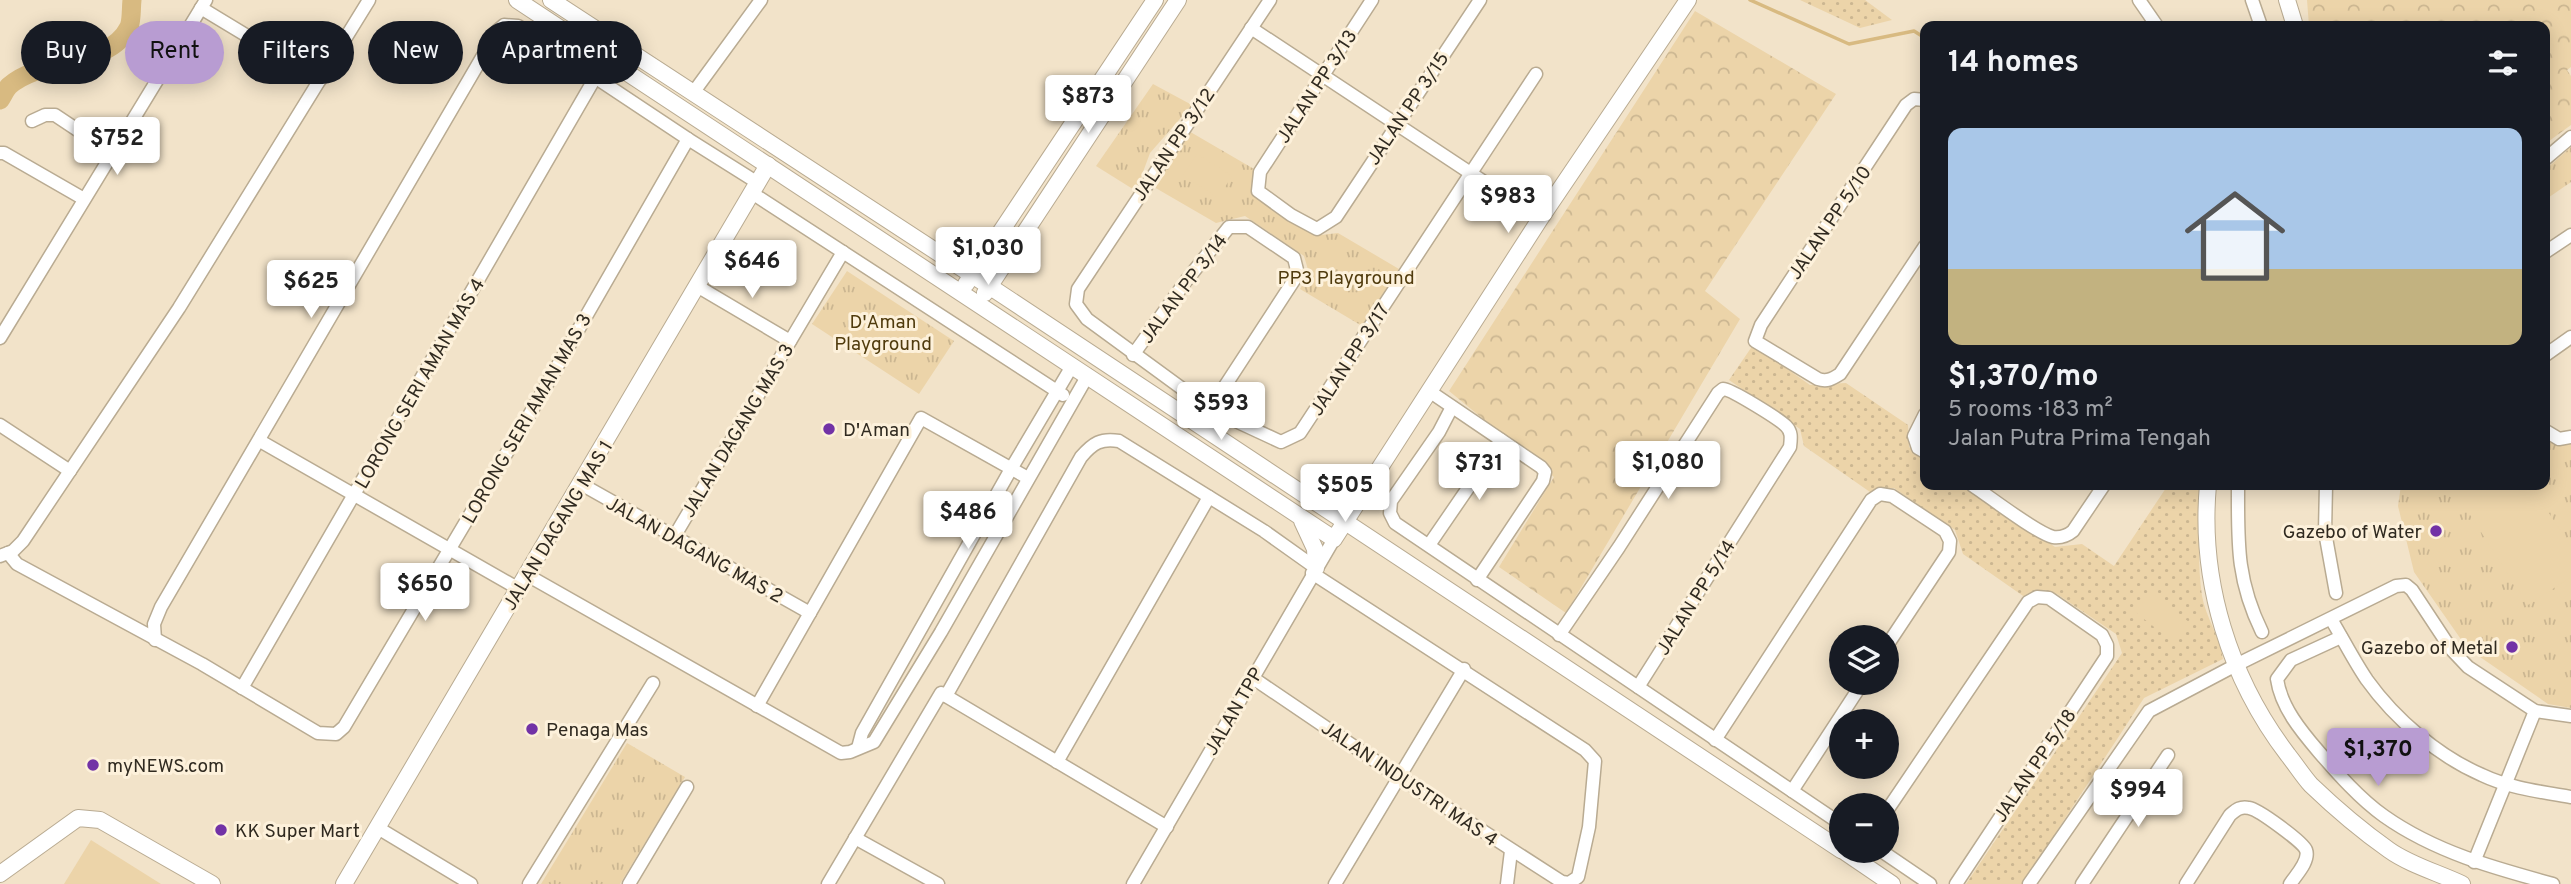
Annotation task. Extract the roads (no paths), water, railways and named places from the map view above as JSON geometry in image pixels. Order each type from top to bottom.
[{"type":"street","points":[[354,24],[369,0]]},
{"type":"street","points":[[517,0],[1334,539],[1540,219],[1688,0]]},
{"type":"street","points":[[551,0],[989,286],[1829,842]]},
{"type":"street","points":[[693,93],[761,0]]},
{"type":"street","points":[[960,292],[1155,0]]},
{"type":"street","points":[[978,304],[1178,0]]},
{"type":"street","name":"JALAN PP 3/12","points":[[1133,355],[1087,319],[1076,304],[1078,289],[1270,0]]},
{"type":"street","name":"JALAN PP 3/13","points":[[1336,217],[1317,229],[1291,215],[1258,191],[1260,172],[1373,0]]},
{"type":"street","name":"JALAN PP 3/15","points":[[1336,217],[1480,0]]},
{"type":"street","points":[[2139,0],[2154,21]]},
{"type":"street","points":[[2252,0],[2259,21]]},
{"type":"street","points":[[2287,0],[2293,21]]},
{"type":"street","points":[[0,338],[203,4],[238,27]]},
{"type":"street","points":[[1251,28],[1540,219]]},
{"type":"street","points":[[155,640],[154,624],[161,607],[477,66]]},
{"type":"street","name":"JALAN PP 3/17","points":[[1210,409],[1281,442],[1300,433],[1536,74]]},
{"type":"street","points":[[4,554],[23,541],[179,308],[318,84]]},
{"type":"street","name":"LORONG SERI AMAN MAS 4","points":[[242,688],[592,84]]},
{"type":"street","points":[[604,84],[688,139],[843,252],[1072,401]]},
{"type":"street","name":"JALAN PP 5/10","points":[[1920,100],[1914,99],[1906,105],[1761,325],[1755,341],[1818,379],[1824,381],[1840,374],[1920,254]]},
{"type":"street","points":[[32,121],[44,115],[55,116],[112,153]]},
{"type":"street","points":[[2550,155],[2571,137]]},
{"type":"street","name":"LORONG SERI AMAN MAS 3","points":[[4,554],[17,564],[318,733],[336,734],[344,727],[688,139]]},
{"type":"street","points":[[0,153],[84,199]]},
{"type":"street","name":"JALAN DAGANG MAS 1","points":[[344,884],[768,165]]},
{"type":"street","name":"JALAN PP 3/14","points":[[1133,355],[1229,227],[1248,227],[1294,258],[1298,274],[1210,409]]},
{"type":"street","points":[[2550,249],[2571,235]]},
{"type":"street","points":[[946,258],[976,255],[989,248]]},
{"type":"street","name":"JALAN DAGANG MAS 3","points":[[674,537],[843,252]]},
{"type":"street","points":[[1005,262],[1007,286],[1014,303]]},
{"type":"street","points":[[697,286],[790,341]]},
{"type":"street","points":[[2550,352],[2571,337]]},
{"type":"street","points":[[1133,355],[1210,409]]},
{"type":"street","points":[[859,748],[862,733],[1072,366]]},
{"type":"street","points":[[260,441],[449,549],[523,582],[841,753],[874,742],[941,632],[1088,375]]},
{"type":"street","name":"JALAN PP 5/14","points":[[1559,635],[1718,393],[1723,388],[1733,391],[1786,426],[1792,436],[1790,447],[1638,687]]},
{"type":"street","points":[[1429,391],[1545,472],[1543,481],[1477,580]]},
{"type":"street","points":[[1452,407],[1439,432],[1391,501],[1390,513],[1395,523],[1829,816]]},
{"type":"street","points":[[757,706],[921,418],[1028,478]]},
{"type":"street","points":[[1920,424],[1914,436],[1920,449]]},
{"type":"street","points":[[0,425],[70,471]]},
{"type":"street","points":[[2550,434],[2559,439],[2571,438]]},
{"type":"street","points":[[946,696],[1081,457],[1091,445],[1106,439],[1119,441],[1209,497],[1314,571],[1585,750],[1595,761],[1588,827],[1578,877],[1569,884]]},
{"type":"street","points":[[1429,545],[1501,440]]},
{"type":"street","name":"JALAN DAGANG MAS 2","points":[[580,484],[810,613]]},
{"type":"street","points":[[1988,490],[2042,533],[2059,537],[2067,536],[2073,531],[2101,490]]},
{"type":"street","points":[[2208,490],[2211,587],[2223,630],[2254,705],[2309,783],[2349,819],[2392,852],[2462,884]]},
{"type":"street","points":[[2238,490],[2239,559],[2243,584],[2262,632]]},
{"type":"street","points":[[2326,490],[2325,531],[2336,593]]},
{"type":"street","points":[[1312,500],[1329,503],[1362,494]]},
{"type":"street","points":[[1362,494],[1361,513],[1364,524],[1375,541]]},
{"type":"street","points":[[1715,740],[1871,500],[1880,494],[1892,496],[1945,531],[1950,541],[1949,552],[1899,627]]},
{"type":"street","points":[[1057,762],[1209,497]]},
{"type":"street","points":[[1300,517],[1315,549],[1314,571]]},
{"type":"street","name":"JALAN TPP","points":[[1133,884],[1334,539]]},
{"type":"street","points":[[2029,884],[2149,711],[2396,586],[2406,585],[2412,590],[2451,649],[2468,667],[2535,711],[2571,716]]},
{"type":"street","name":"JALAN PP 5/18","points":[[1899,793],[2028,602],[2037,597],[2049,598],[2102,635],[2108,645],[2107,656],[1956,884]]},
{"type":"street","points":[[2331,620],[2367,679],[2396,715],[2442,752],[2483,776],[2571,797]]},
{"type":"street","points":[[2341,637],[2291,660],[2277,678],[2280,694],[2303,733],[2337,772],[2383,816],[2434,845],[2474,862],[2553,884]]},
{"type":"street","points":[[1335,884],[1464,670]]},
{"type":"street","name":"JALAN INDUSTRI MAS 4","points":[[1253,678],[1511,851],[1569,884]]},
{"type":"street","points":[[529,884],[653,682]]},
{"type":"street","points":[[828,884],[941,693],[1167,827]]},
{"type":"street","points":[[1792,791],[1855,695]]},
{"type":"street","points":[[2474,862],[2535,711]]},
{"type":"street","points":[[2082,884],[2168,755]]},
{"type":"street","points":[[629,884],[687,787]]},
{"type":"street","points":[[2186,884],[2230,816],[2239,808],[2252,807],[2306,849],[2306,859],[2290,884]]},
{"type":"street","points":[[0,874],[78,818],[100,820],[212,884]]},
{"type":"street","points":[[378,828],[471,884]]},
{"type":"street","points":[[855,838],[938,884]]},
{"type":"street","points":[[1507,884],[1511,851]]},
{"type":"street","points":[[1860,863],[1892,884]]},
{"type":"street","points":[[1899,863],[1930,884]]},
{"type":"waterway","points":[[0,100],[9,86],[23,77],[38,70],[91,56],[119,40],[130,24],[132,0]]},
{"type":"waterway","points":[[1750,0],[1849,44],[1914,31],[1920,35]]},
{"type":"place","name":"D'Aman","points":[[829,429]]},
{"type":"place","name":"Gazebo of Water","points":[[2436,531]]},
{"type":"place","name":"Gazebo of Metal","points":[[2512,647]]},
{"type":"place","name":"Penaga Mas","points":[[532,729]]},
{"type":"place","name":"myNEWS.com","points":[[93,765]]},
{"type":"place","name":"KK Super Mart","points":[[221,830]]},
{"type":"park label","name":"PP3 Playground","points":[[1346,277]]},
{"type":"park label","name":"D'Aman Playground","points":[[883,332]]}]
